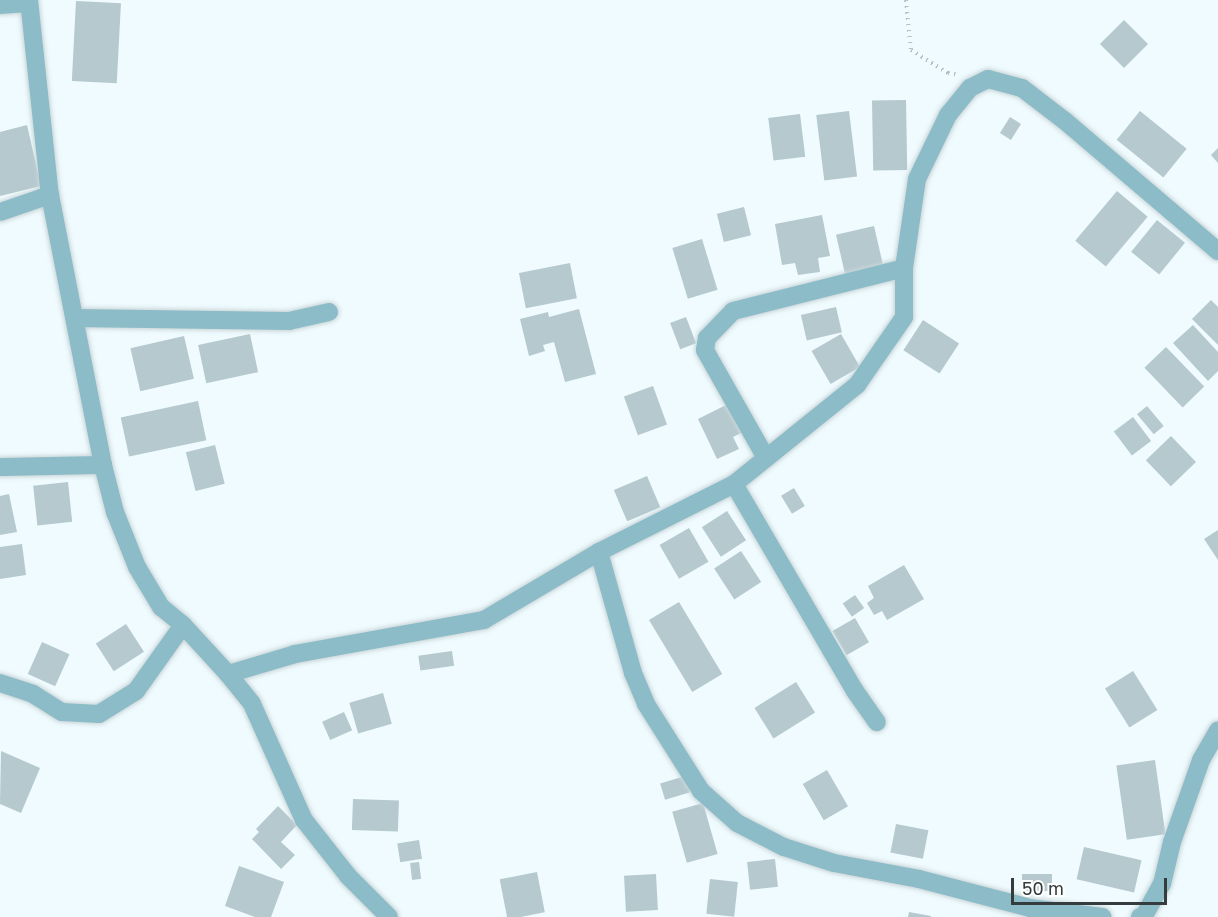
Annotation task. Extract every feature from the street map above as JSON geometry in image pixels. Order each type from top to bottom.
[{"type":"street","points":[[0,5],[28,1],[50,195],[103,465],[115,512],[137,567],[161,608],[183,625],[252,704],[304,820],[348,876],[389,917]]},
{"type":"street","points":[[228,674],[295,654],[484,620],[599,552],[734,484],[857,385],[904,317],[904,268],[917,179],[948,115],[970,88],[988,79],[1022,88],[1218,251]]},
{"type":"street","points":[[0,212],[50,195]]},
{"type":"street","points":[[766,458],[705,350],[707,338],[733,311],[904,268]]},
{"type":"street","points":[[75,318],[289,321],[329,312]]},
{"type":"street","points":[[0,467],[103,465]]},
{"type":"street","points":[[734,484],[855,692],[877,722]]},
{"type":"street","points":[[599,552],[633,673],[646,704],[701,791],[737,823],[784,847],[834,863],[919,879],[1030,908],[1102,917]]},
{"type":"street","points":[[0,683],[33,694],[62,712],[99,714],[136,691],[183,625]]},
{"type":"street","points":[[1140,917],[1144,916],[1162,884],[1172,842],[1197,771],[1218,730]]},
{"type":"path","points":[[906,0],[911,50],[948,73],[988,79]]},
{"type":"building","points":[[76,1],[121,3],[117,83],[72,81]]},
{"type":"building","points":[[1124,20],[1148,44],[1124,68],[1100,44]]},
{"type":"building","points":[[906,100],[907,170],[873,171],[872,101]]},
{"type":"building","points":[[849,111],[857,177],[824,181],[816,115]]},
{"type":"building","points":[[1140,111],[1187,149],[1163,178],[1117,140]]},
{"type":"building","points":[[800,114],[805,157],[773,161],[768,118]]},
{"type":"building","points":[[1010,117],[1021,124],[1011,140],[1000,133]]},
{"type":"building","points":[[27,125],[41,186],[0,196],[0,132]]},
{"type":"building","points":[[1218,148],[1218,163],[1211,155]]},
{"type":"building","points":[[1117,191],[1148,217],[1106,267],[1075,241]]},
{"type":"building","points":[[744,207],[751,235],[724,242],[717,214]]},
{"type":"building","points":[[822,215],[830,256],[818,258],[820,272],[798,275],[795,263],[782,265],[775,224]]},
{"type":"building","points":[[1157,220],[1185,243],[1159,275],[1131,252]]},
{"type":"building","points":[[874,226],[884,268],[846,277],[836,235]]},
{"type":"building","points":[[702,239],[717,290],[688,299],[672,248]]},
{"type":"building","points":[[570,263],[577,298],[526,308],[519,273]]},
{"type":"building","points":[[1211,300],[1218,307],[1218,345],[1192,319]]},
{"type":"building","points":[[836,307],[842,332],[807,340],[801,315]]},
{"type":"building","points":[[579,309],[596,374],[565,382],[554,342],[543,345],[545,351],[529,356],[520,319],[548,312],[549,317]]},
{"type":"building","points":[[686,317],[696,343],[680,349],[670,323]]},
{"type":"building","points":[[923,320],[959,343],[939,374],[903,350]]},
{"type":"building","points":[[1193,325],[1218,352],[1218,371],[1208,381],[1173,343]]},
{"type":"building","points":[[250,334],[258,372],[206,383],[198,345]]},
{"type":"building","points":[[841,334],[860,367],[831,384],[812,351]]},
{"type":"building","points":[[184,336],[194,379],[140,391],[130,348]]},
{"type":"building","points":[[1166,347],[1204,387],[1183,407],[1144,368]]},
{"type":"building","points":[[653,386],[667,425],[638,435],[624,397]]},
{"type":"building","points":[[198,401],[206,440],[129,457],[121,417]]},
{"type":"building","points":[[726,405],[741,433],[733,437],[739,449],[717,459],[698,419]]},
{"type":"building","points":[[1147,406],[1164,426],[1154,434],[1137,414]]},
{"type":"building","points":[[1133,417],[1151,441],[1132,455],[1114,431]]},
{"type":"building","points":[[1171,436],[1196,462],[1171,486],[1146,460]]},
{"type":"building","points":[[215,445],[225,484],[196,491],[186,452]]},
{"type":"building","points":[[647,476],[660,507],[627,521],[614,490]]},
{"type":"building","points":[[68,482],[72,522],[37,525],[33,486]]},
{"type":"building","points":[[794,488],[805,506],[792,514],[781,496]]},
{"type":"building","points":[[9,494],[17,532],[0,535],[0,496]]},
{"type":"building","points":[[727,511],[746,540],[721,557],[702,527]]},
{"type":"building","points":[[689,528],[708,562],[679,579],[660,545]]},
{"type":"building","points":[[1218,530],[1218,560],[1204,539]]},
{"type":"building","points":[[22,544],[26,575],[0,579],[0,547]]},
{"type":"building","points":[[741,551],[761,582],[734,599],[714,568]]},
{"type":"building","points":[[904,565],[924,599],[887,620],[882,611],[874,615],[867,603],[874,598],[868,586]]},
{"type":"building","points":[[855,595],[864,608],[852,617],[843,604]]},
{"type":"building","points":[[679,602],[722,674],[692,692],[649,620]]},
{"type":"building","points":[[855,618],[869,642],[846,655],[832,631]]},
{"type":"building","points":[[126,624],[144,652],[114,671],[96,644]]},
{"type":"building","points":[[42,642],[69,654],[55,686],[28,674]]},
{"type":"building","points":[[452,651],[454,666],[420,671],[418,656]]},
{"type":"building","points":[[1133,671],[1157,710],[1129,727],[1105,688]]},
{"type":"building","points":[[796,682],[815,713],[774,738],[754,708]]},
{"type":"building","points":[[383,693],[392,724],[358,733],[349,703]]},
{"type":"building","points":[[344,712],[352,730],[330,740],[322,722]]},
{"type":"building","points":[[1,751],[40,768],[21,813],[0,804]]},
{"type":"building","points":[[1155,760],[1165,834],[1127,840],[1116,765]]},
{"type":"building","points":[[827,770],[848,806],[824,820],[803,784]]},
{"type":"building","points":[[685,776],[690,792],[665,800],[660,784]]},
{"type":"building","points":[[353,799],[399,801],[398,832],[352,830]]},
{"type":"building","points":[[703,803],[718,854],[687,863],[672,812]]},
{"type":"building","points":[[278,806],[297,825],[281,842],[295,855],[281,869],[252,839],[259,832],[256,829]]},
{"type":"building","points":[[896,824],[928,830],[923,859],[890,852]]},
{"type":"building","points":[[419,840],[422,859],[400,862],[397,843]]},
{"type":"building","points":[[1084,847],[1141,860],[1134,892],[1077,879]]},
{"type":"building","points":[[775,859],[778,887],[750,890],[747,862]]},
{"type":"building","points":[[419,862],[421,879],[412,880],[410,863]]},
{"type":"building","points":[[239,866],[284,882],[271,917],[255,917],[225,906]]},
{"type":"building","points":[[537,872],[545,912],[507,917],[500,879]]},
{"type":"building","points":[[656,874],[658,910],[626,912],[624,876]]},
{"type":"building","points":[[1022,874],[1052,874],[1052,891],[1022,891]]},
{"type":"building","points":[[710,879],[738,882],[734,917],[706,914]]},
{"type":"building","points":[[909,912],[931,916],[931,917],[908,917]]}]
